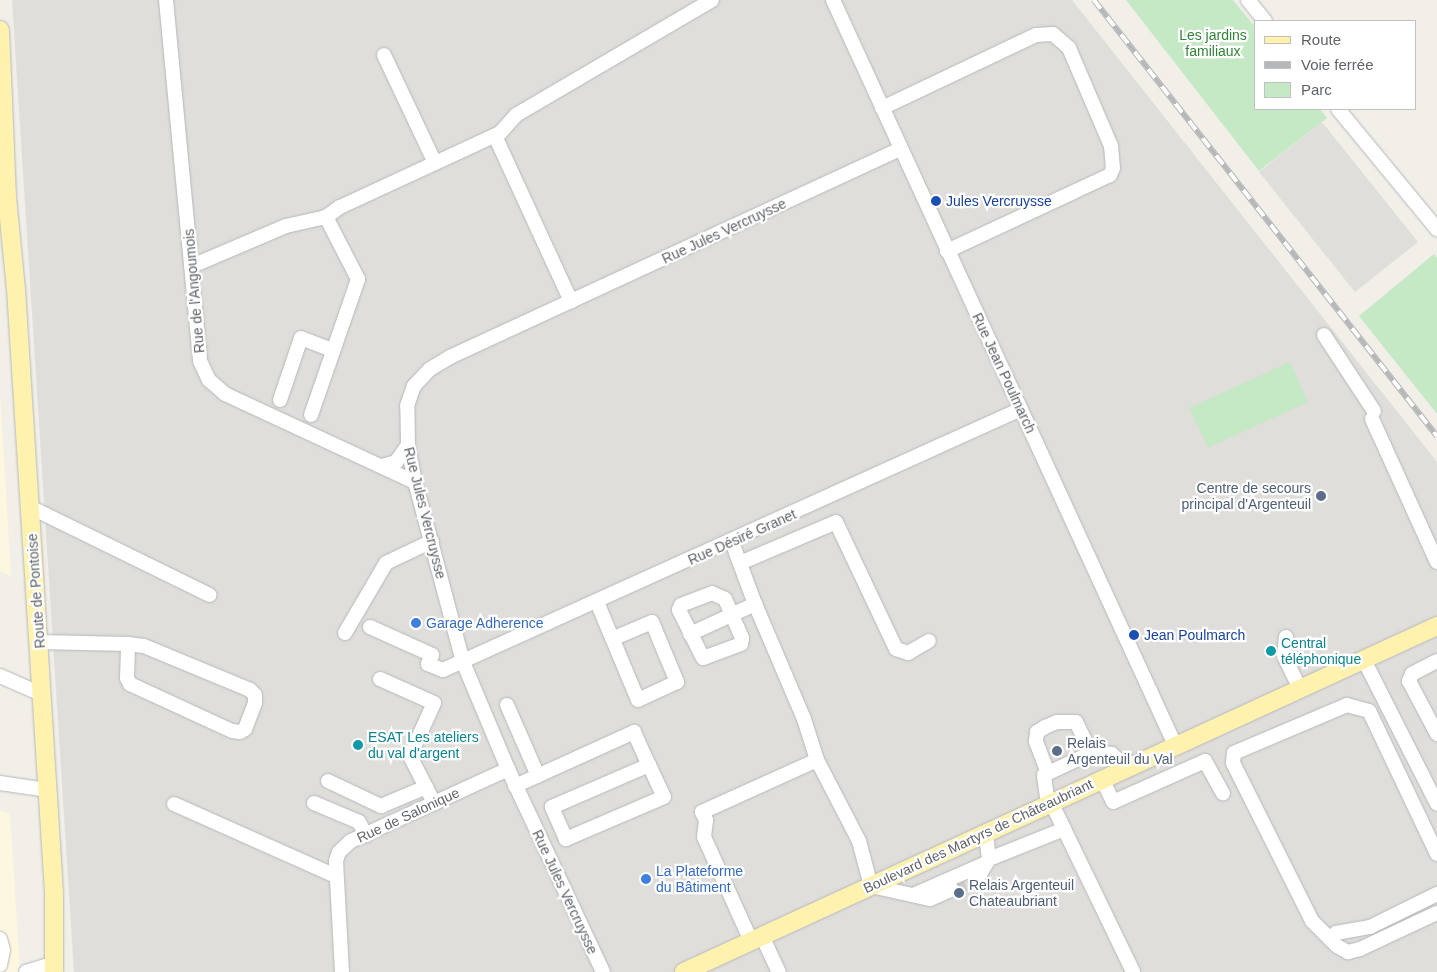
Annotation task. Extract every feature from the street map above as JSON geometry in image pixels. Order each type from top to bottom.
[{"type":"main road","name":"Route de Pontoise","points":[[0,30],[6,125],[15,197],[16,289],[43,695],[57,969]]},
{"type":"main road","name":"Route de Pontoise","points":[[6,125],[3,197],[16,289]]},
{"type":"main road","name":"Boulevard des Martyrs de Châteaubriant","points":[[684,972],[1437,626]]},
{"type":"street","name":"Rue de l'Angoumois","points":[[166,0],[200,361],[209,380],[225,394],[415,482]]},
{"type":"street","points":[[192,266],[286,226],[326,217],[340,207],[495,136],[516,115],[712,0]]},
{"type":"street","name":"Rue Jean Poulmarch","points":[[833,0],[1176,747]]},
{"type":"street","points":[[1248,0],[1264,20]]},
{"type":"street","points":[[882,108],[1036,34],[1053,34],[1069,48],[1111,146],[1113,168],[1110,175],[947,251]]},
{"type":"street","points":[[384,55],[435,163]]},
{"type":"street","points":[[1339,110],[1437,229]]},
{"type":"street","points":[[495,136],[571,301]]},
{"type":"street","name":"Rue Jules Vercruysse","points":[[603,972],[515,786],[463,662],[415,482],[408,444],[407,406],[414,386],[430,369],[571,301],[900,149]]},
{"type":"street","points":[[311,415],[358,279],[326,217]]},
{"type":"street","points":[[1324,334],[1373,415],[1437,562]]},
{"type":"street","points":[[280,400],[301,338],[333,350]]},
{"type":"street","name":"Rue Désiré Granet","points":[[370,627],[432,655],[428,664],[443,670],[732,542],[1020,409]]},
{"type":"street","points":[[382,466],[396,462],[408,444]]},
{"type":"street","points":[[30,507],[210,595]]},
{"type":"street","points":[[740,563],[836,522],[896,649],[908,652],[929,641]]},
{"type":"street","points":[[345,633],[386,563],[432,541]]},
{"type":"street","points":[[732,542],[755,604],[804,719],[817,760],[859,841],[871,886],[930,899],[952,889]]},
{"type":"street","points":[[718,593],[732,616],[742,638],[741,644],[709,658],[699,653],[690,634],[679,610],[681,606],[718,593]]},
{"type":"street","points":[[597,602],[612,638],[638,700],[677,682],[652,622],[612,638]]},
{"type":"street","points":[[690,634],[755,604]]},
{"type":"street","points":[[1286,637],[1284,656],[1300,689]]},
{"type":"street","points":[[39,642],[128,644],[144,646],[250,690],[255,695],[255,703],[245,729],[240,732],[232,731],[130,684],[126,678],[128,644]]},
{"type":"street","points":[[1364,660],[1436,800]]},
{"type":"street","points":[[1437,661],[1412,674],[1410,681],[1437,734]]},
{"type":"street","points":[[0,676],[43,695]]},
{"type":"street","points":[[380,679],[434,703],[410,756],[434,803]]},
{"type":"street","points":[[507,705],[538,776]]},
{"type":"street","points":[[1437,854],[1369,711],[1346,705],[1234,753],[1233,763],[1312,921],[1330,939],[1348,952],[1360,949],[1437,913]]},
{"type":"street","points":[[1048,773],[1036,740],[1037,732],[1045,727],[1068,720],[1076,722],[1091,753]]},
{"type":"street","points":[[515,786],[634,732],[650,765],[664,797],[566,839],[552,807],[650,765]]},
{"type":"street","points":[[1126,768],[1112,754],[1100,750],[1048,773],[1042,778],[1050,803],[1134,972]]},
{"type":"street","points":[[779,972],[756,938],[704,837],[706,820],[702,812],[817,760]]},
{"type":"street","points":[[1102,779],[1113,802],[1205,761],[1223,793]]},
{"type":"street","name":"Rue de Salonique","points":[[342,972],[336,876],[339,852],[366,835],[508,769]]},
{"type":"street","points":[[328,781],[381,806],[426,787]]},
{"type":"street","points":[[0,783],[48,790]]},
{"type":"street","points":[[314,803],[359,822],[366,835]]},
{"type":"street","points":[[174,804],[336,876]]},
{"type":"street","points":[[538,835],[560,825]]},
{"type":"street","points":[[913,896],[1064,829]]},
{"type":"street","points":[[977,878],[986,862],[986,833]]},
{"type":"street","points":[[1330,939],[1336,933],[1370,927],[1437,894]]},
{"type":"street","points":[[0,939],[3,950],[0,964]]},
{"type":"street","points":[[26,972],[57,969]]},
{"type":"shaded area","points":[[12,0],[1072,0],[1437,462],[1437,972],[74,972]]},
{"type":"shaded area","points":[[1322,122],[1418,242],[1355,292],[1259,172]]},
{"type":"shaded area","points":[[0,395],[11,576],[0,571]]},
{"type":"shaded area","points":[[0,811],[10,814],[20,972],[0,972]]},
{"type":"green space","name":"Les jardins familiaux","points":[[1126,0],[1233,0],[1254,26],[1254,110],[1321,110],[1327,118],[1259,171]]},
{"type":"green space","points":[[1434,254],[1437,258],[1437,414],[1359,316]]},
{"type":"green space","points":[[1290,362],[1308,402],[1208,448],[1189,408]]},
{"type":"tunnel","points":[[952,889],[977,879]]},
{"type":"railway","points":[[1094,0],[1437,436]]},
{"type":"place","name":"Jules Vercruysse","points":[[936,201]]},
{"type":"place","name":"Centre de secours principal d'Argenteuil","points":[[1321,496]]},
{"type":"place","name":"Garage Adherence","points":[[416,623]]},
{"type":"place","name":"Jean Poulmarch","points":[[1134,635]]},
{"type":"place","name":"Central téléphonique","points":[[1271,651]]},
{"type":"place","name":"ESAT Les ateliers du val d'argent","points":[[358,745]]},
{"type":"place","name":"Relais Argenteuil du Val","points":[[1057,751]]},
{"type":"place","name":"La Plateforme du Bâtiment","points":[[646,879]]},
{"type":"place","name":"Relais Argenteuil Chateaubriant","points":[[959,893]]}]
